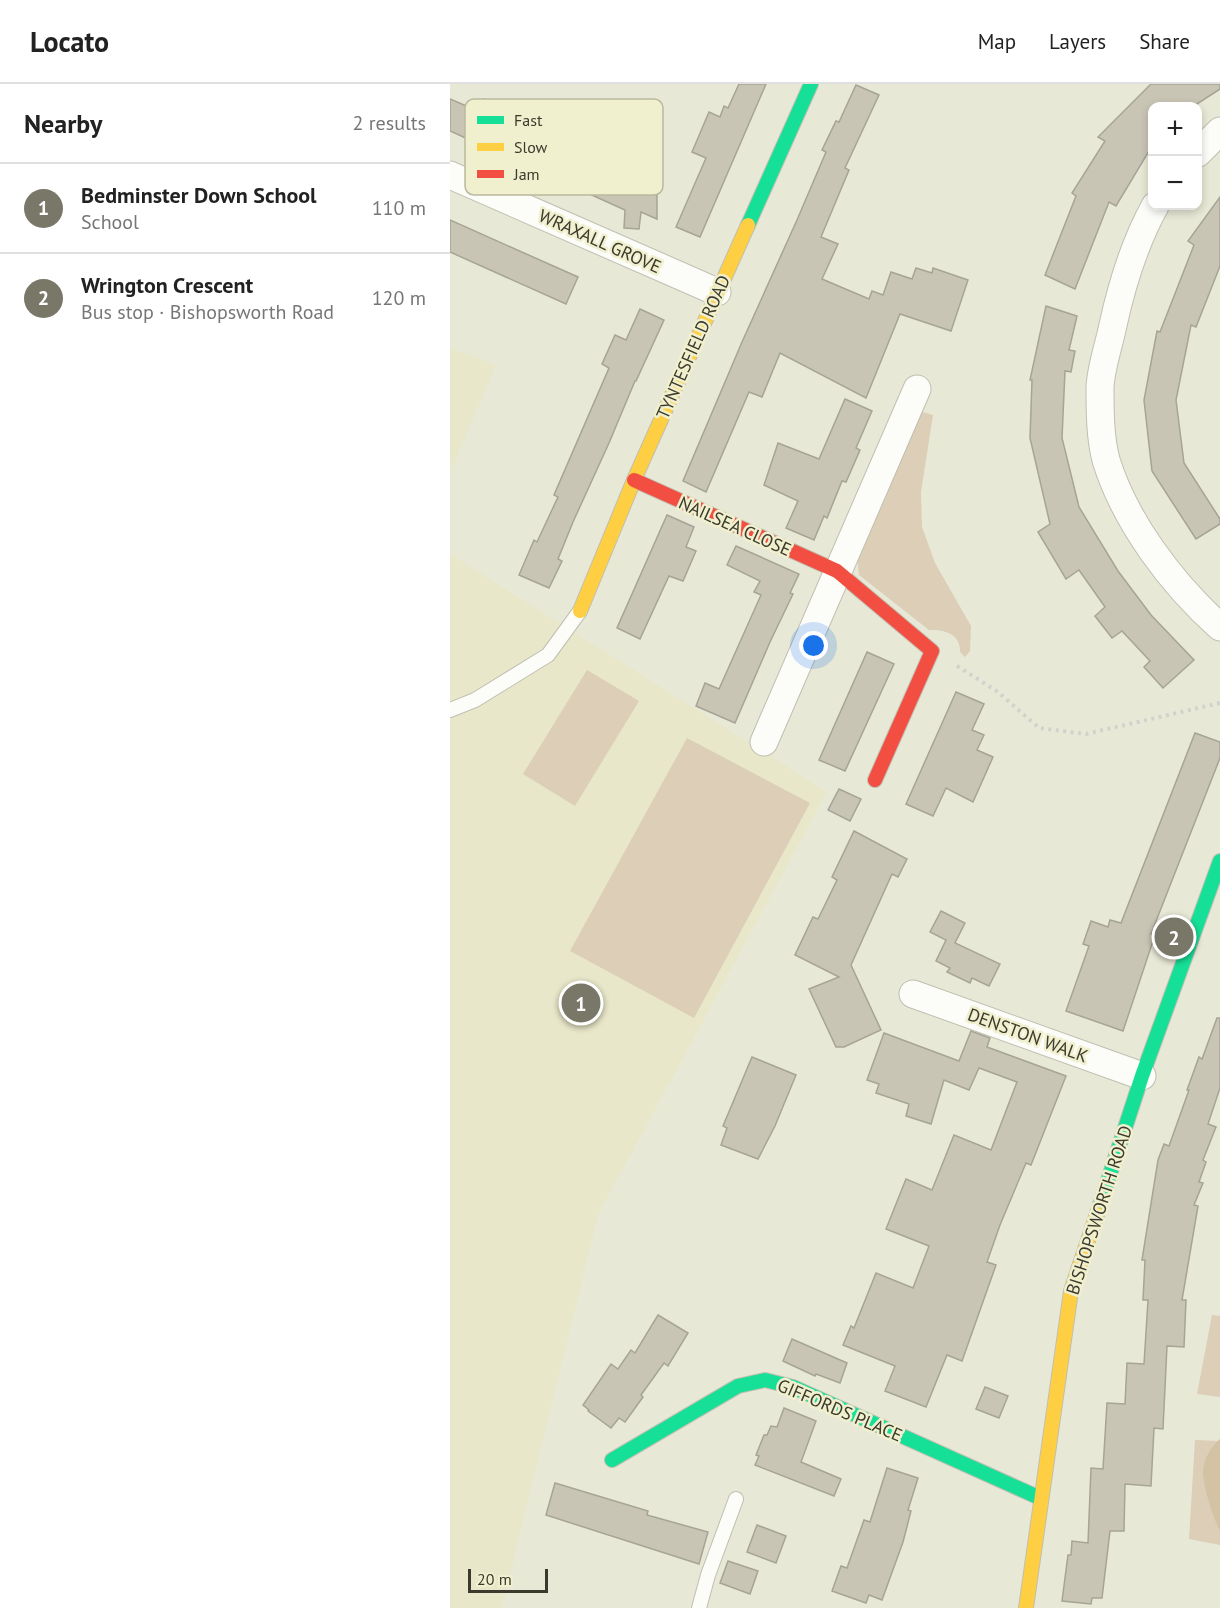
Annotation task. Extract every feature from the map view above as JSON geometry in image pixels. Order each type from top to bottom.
[{"type":"street","name":"TYNTESFIELD ROAD","points":[[580,611],[634,480],[811,84]]},
{"type":"street","points":[[1202,148],[1220,131]]},
{"type":"street","name":"WRAXALL GROVE","points":[[450,175],[465,182]]},
{"type":"street","name":"WRAXALL GROVE","points":[[496,195],[717,292]]},
{"type":"street","points":[[1153,210],[1137,242],[1120,294],[1100,385],[1101,427],[1106,458],[1117,490],[1138,529],[1171,576],[1199,609],[1220,627]]},
{"type":"street","points":[[764,742],[917,389]]},
{"type":"street","name":"NAILSEA CLOSE","points":[[634,480],[837,571],[932,651]]},
{"type":"street","points":[[875,780],[932,651]]},
{"type":"street","name":"BISHOPSWORTH ROAD","points":[[1026,1608],[1071,1291],[1142,1076],[1220,861]]},
{"type":"street","name":"DENSTON WALK","points":[[913,994],[1142,1076]]},
{"type":"street","name":"GIFFORDS PLACE","points":[[612,1460],[738,1386],[765,1380],[793,1387],[1040,1498]]},
{"type":"lane","points":[[450,710],[475,700],[548,656],[580,611]]},
{"type":"lane","points":[[699,1608],[708,1575],[736,1499]]},
{"type":"path","points":[[932,651],[998,692],[1039,728],[1086,734],[1220,702]]},
{"type":"shaded area","points":[[450,348],[496,365],[450,472]]},
{"type":"shaded area","points":[[919,411],[933,415],[921,492],[922,527],[935,563],[971,626],[970,651],[965,657],[960,652],[960,646],[955,637],[940,630],[929,630],[859,575],[857,556]]},
{"type":"shaded area","points":[[450,554],[827,792],[598,1215],[502,1608],[450,1608]]},
{"type":"shaded area","points":[[587,670],[639,701],[575,806],[523,774]]},
{"type":"shaded area","points":[[687,738],[810,803],[694,1018],[570,951]]},
{"type":"shaded area","points":[[1212,1315],[1220,1316],[1220,1397],[1197,1394]]},
{"type":"shaded area","points":[[1220,1439],[1220,1531],[1209,1502],[1203,1472],[1208,1454]]},
{"type":"shaded area","points":[[1195,1440],[1220,1441],[1220,1545],[1189,1539]]},
{"type":"building","points":[[739,84],[766,84],[700,237],[676,227],[706,158],[692,152],[709,112],[720,117],[724,106],[728,108]]},
{"type":"building","points":[[1151,84],[1220,84],[1220,89],[1200,102],[1148,102],[1148,153],[1116,206],[1109,202],[1075,289],[1045,275],[1076,196],[1072,193],[1105,141],[1098,137]]},
{"type":"building","points":[[856,85],[879,95],[845,168],[849,170],[821,237],[838,244],[822,279],[869,299],[872,291],[883,295],[891,272],[912,279],[916,268],[932,273],[933,268],[968,280],[951,331],[900,314],[866,398],[780,353],[762,397],[749,392],[706,492],[683,481],[826,152],[822,150],[836,121],[839,122]]},
{"type":"building","points":[[450,99],[465,105],[465,138],[450,131]]},
{"type":"building","points":[[592,195],[657,195],[657,219],[641,212],[639,229],[624,228],[625,210]]},
{"type":"building","points":[[1220,197],[1220,266],[1196,327],[1191,325],[1176,400],[1184,463],[1220,519],[1220,524],[1196,539],[1152,471],[1144,400],[1157,331],[1160,332],[1194,245],[1188,241]]},
{"type":"building","points":[[450,220],[578,277],[566,304],[450,252]]},
{"type":"building","points":[[1046,306],[1077,316],[1069,350],[1075,351],[1071,372],[1065,371],[1062,438],[1079,507],[1118,571],[1151,615],[1194,660],[1163,688],[1144,667],[1150,661],[1122,631],[1112,638],[1095,616],[1105,607],[1079,570],[1066,579],[1038,532],[1050,524],[1030,438],[1032,380],[1030,380]]},
{"type":"building","points":[[640,309],[664,320],[573,522],[558,559],[562,561],[549,588],[519,575],[534,540],[537,542],[558,497],[554,495],[609,368],[602,364],[615,335],[626,340]]},
{"type":"building","points":[[845,399],[872,411],[856,448],[860,450],[846,482],[842,481],[827,518],[824,516],[814,540],[786,528],[798,501],[764,485],[778,443],[819,459]]},
{"type":"building","points":[[667,515],[694,527],[686,547],[696,551],[683,581],[669,576],[640,639],[617,628]]},
{"type":"building","points":[[736,546],[799,574],[790,593],[793,594],[735,723],[696,706],[705,683],[719,689],[761,595],[754,592],[760,581],[727,565]]},
{"type":"building","points":[[867,652],[894,664],[845,771],[819,760]]},
{"type":"building","points":[[956,692],[984,704],[972,730],[984,735],[977,750],[993,757],[973,802],[946,788],[933,816],[906,804]]},
{"type":"building","points":[[1195,733],[1220,742],[1220,758],[1151,934],[1155,935],[1123,1031],[1066,1011],[1089,946],[1083,944],[1091,921],[1108,927],[1110,920],[1121,923]]},
{"type":"building","points":[[839,789],[861,799],[850,821],[828,810]]},
{"type":"building","points":[[854,831],[907,859],[898,877],[892,874],[851,965],[881,1030],[844,1047],[836,1047],[809,989],[839,977],[795,955],[813,917],[818,919],[837,880],[832,877]]},
{"type":"building","points":[[941,911],[965,923],[955,943],[1000,964],[989,986],[972,978],[970,983],[947,972],[950,968],[936,961],[946,940],[930,932]]},
{"type":"building","points":[[1217,1018],[1220,1018],[1220,1088],[1208,1124],[1216,1127],[1203,1160],[1206,1162],[1199,1182],[1203,1183],[1194,1205],[1198,1206],[1182,1300],[1186,1300],[1184,1347],[1167,1346],[1163,1429],[1154,1428],[1151,1486],[1125,1484],[1124,1531],[1110,1531],[1102,1598],[1092,1598],[1091,1604],[1062,1601],[1072,1541],[1088,1543],[1091,1468],[1103,1469],[1107,1403],[1125,1404],[1127,1363],[1144,1364],[1148,1300],[1143,1300],[1145,1260],[1142,1260],[1158,1160],[1164,1144],[1169,1146],[1199,1057],[1202,1059]]},
{"type":"building","points":[[971,1031],[990,1038],[987,1047],[1066,1076],[1031,1165],[1026,1163],[1000,1225],[987,1262],[996,1265],[962,1361],[947,1355],[926,1407],[885,1391],[895,1366],[843,1345],[851,1326],[854,1328],[876,1273],[913,1288],[929,1246],[886,1229],[906,1179],[932,1190],[954,1135],[991,1150],[1017,1082],[979,1068],[969,1090],[944,1080],[931,1124],[906,1116],[909,1104],[876,1093],[879,1084],[867,1080],[884,1033],[959,1061]]},
{"type":"building","points":[[752,1057],[796,1075],[775,1126],[758,1159],[721,1145],[727,1128],[723,1126]]},
{"type":"building","points":[[658,1315],[688,1333],[668,1366],[664,1363],[625,1422],[619,1418],[611,1428],[583,1405],[611,1364],[618,1369],[631,1350],[635,1353]]},
{"type":"building","points":[[792,1339],[847,1363],[840,1383],[816,1374],[815,1376],[783,1361]]},
{"type":"building","points":[[985,1387],[1008,1396],[999,1418],[976,1409]]},
{"type":"building","points":[[784,1408],[816,1421],[801,1462],[841,1479],[834,1496],[755,1465],[759,1456],[756,1455],[764,1435],[767,1435],[771,1426],[777,1427]]},
{"type":"building","points":[[887,1468],[918,1478],[908,1510],[911,1511],[903,1542],[882,1600],[869,1595],[866,1603],[832,1591],[841,1566],[847,1568],[864,1520],[870,1522]]},
{"type":"building","points":[[555,1483],[648,1511],[647,1515],[708,1532],[699,1564],[546,1515]]},
{"type":"building","points":[[757,1525],[786,1536],[776,1563],[747,1552]]},
{"type":"building","points":[[728,1561],[758,1571],[750,1594],[720,1583]]},
{"type":"traffic: fast","points":[[748,225],[811,84]]},
{"type":"traffic: fast","points":[[1097,1214],[1142,1076],[1220,861]]},
{"type":"traffic: fast","points":[[612,1460],[738,1386],[765,1380],[793,1387],[1040,1498]]},
{"type":"traffic: slow","points":[[580,611],[634,480],[748,225]]},
{"type":"traffic: slow","points":[[1026,1608],[1071,1291],[1097,1214]]},
{"type":"traffic: jam","points":[[634,480],[837,571],[932,651],[875,780]]},
{"type":"place","name":"Wrington Crescent","points":[[1174,937]]},
{"type":"place","name":"Bedminster Down School","points":[[581,1003]]}]
